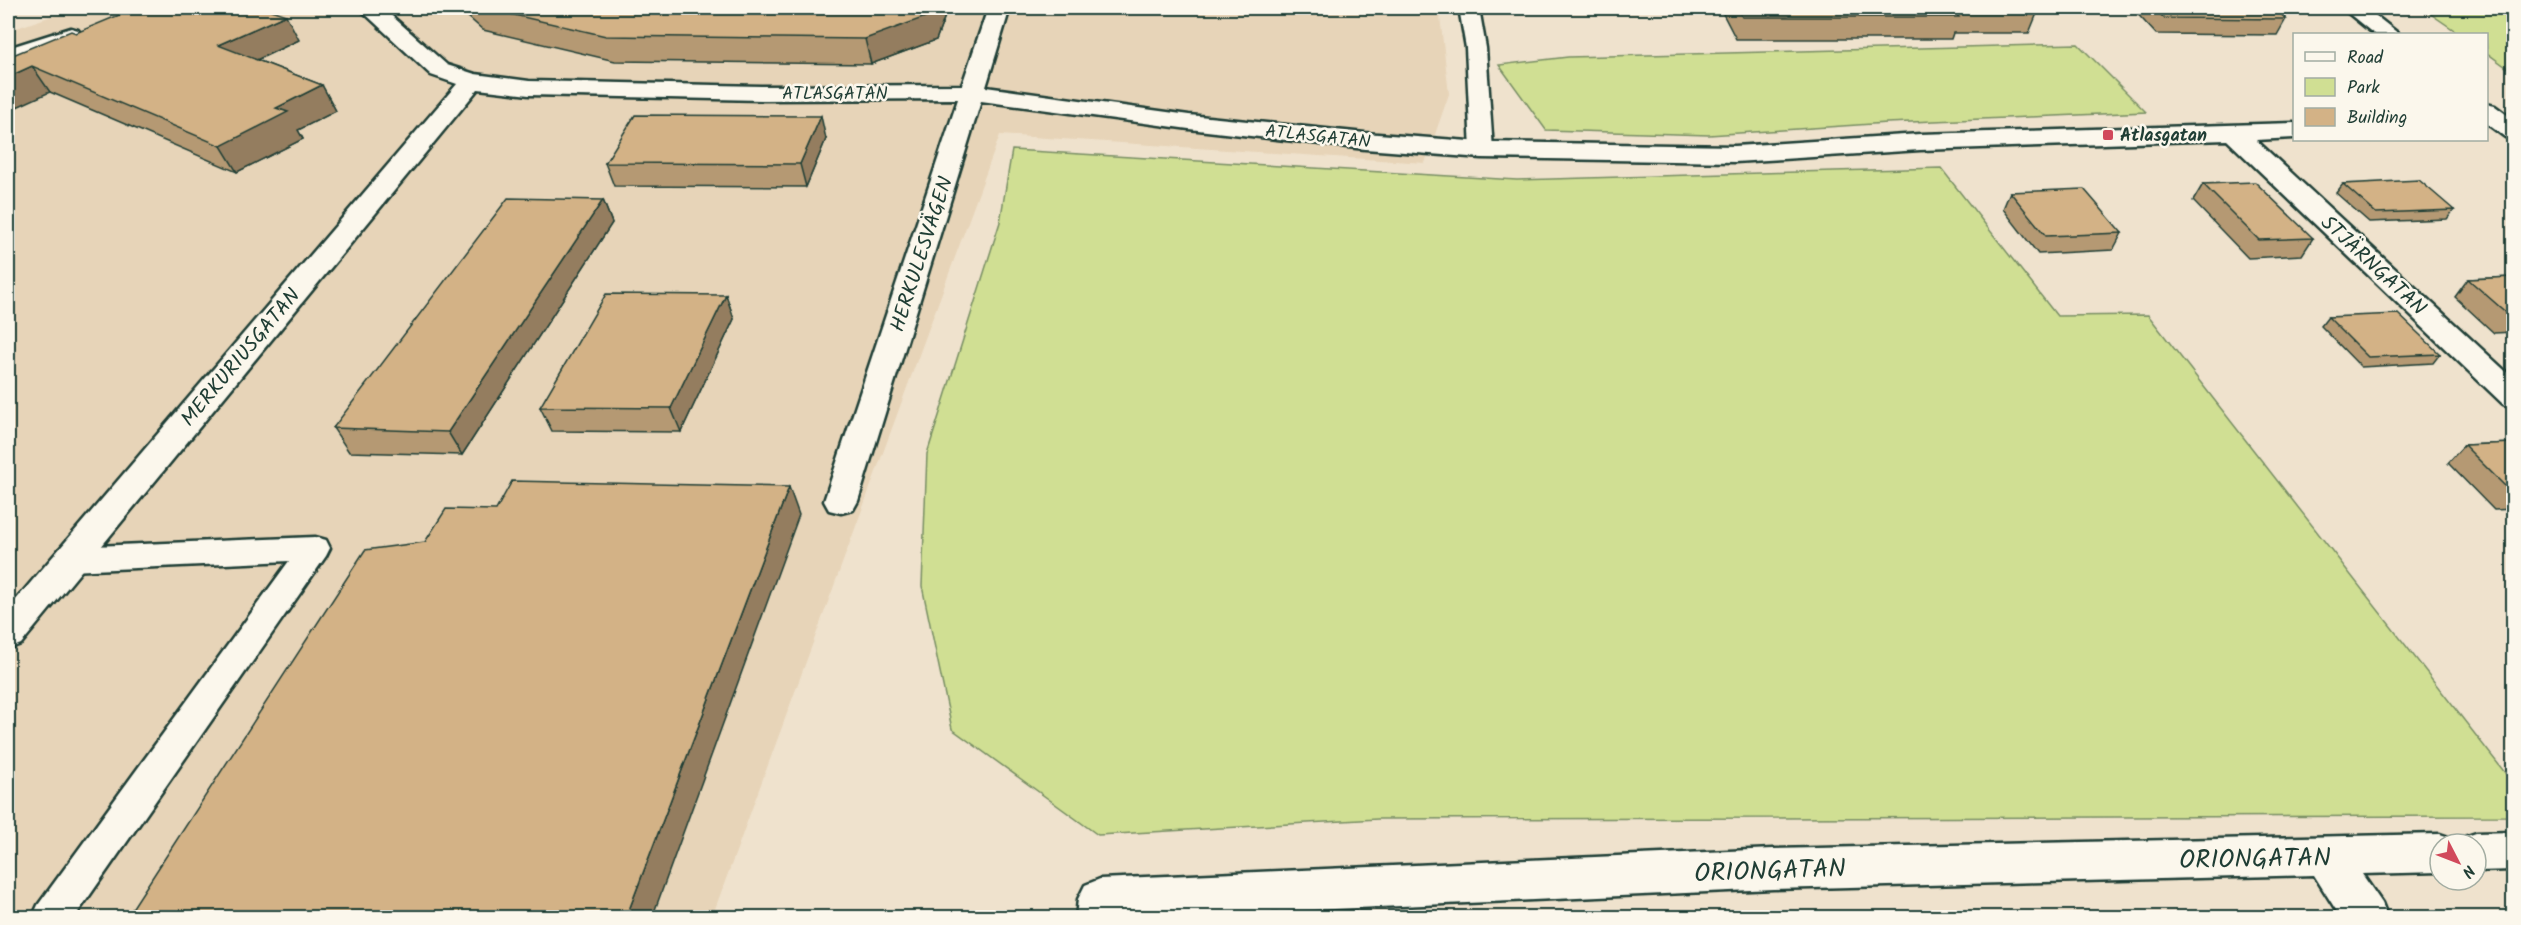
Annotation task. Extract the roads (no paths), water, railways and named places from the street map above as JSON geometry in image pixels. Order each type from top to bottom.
[{"type":"street","name":"ATLASGATAN","points":[[370,8],[439,70],[472,81],[529,88],[761,93],[972,92],[1189,122],[1365,141],[1482,150],[1735,154],[1920,142],[2293,131]]},
{"type":"street","name":"HERKULESVÄGEN","points":[[841,501],[999,8]]},
{"type":"street","points":[[2353,8],[2387,33]]},
{"type":"street","name":"MERKURIUSGATAN","points":[[8,634],[472,81]]},
{"type":"street","name":"STJÄRNGATAN","points":[[2234,133],[2514,397]]},
{"type":"street","points":[[2488,852],[2514,851]]},
{"type":"street","name":"ORIONGATAN","points":[[1099,908],[1773,869],[2428,853]]},
{"type":"street","points":[[2325,856],[2366,918]]},
{"type":"lane","points":[[1469,8],[1476,48],[1482,150]]},
{"type":"lane","points":[[8,54],[93,27]]},
{"type":"lane","points":[[51,918],[315,548],[70,559]]},
{"type":"place","name":"Atlasgatan","points":[[2108,135]]}]
